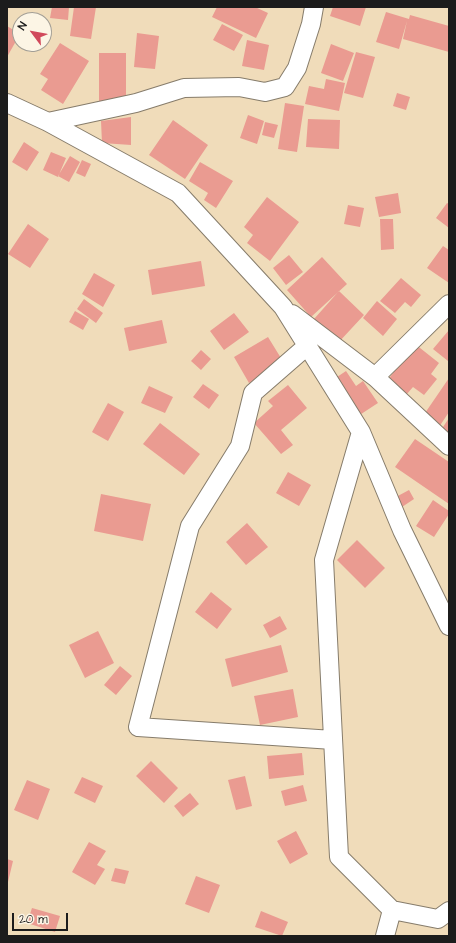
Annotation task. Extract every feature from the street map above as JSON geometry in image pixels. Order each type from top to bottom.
[{"type":"street","points":[[48,122],[136,103],[184,88],[239,87],[265,92],[285,87],[297,68],[311,24],[314,7]]},
{"type":"street","points":[[7,103],[48,122],[178,194],[283,307],[374,377],[449,446]]},
{"type":"street","points":[[374,377],[449,304]]},
{"type":"street","points":[[283,307],[361,432],[402,530],[449,626]]},
{"type":"street","points":[[307,346],[253,393],[240,446],[190,526],[138,727],[333,740]]},
{"type":"street","points":[[361,432],[324,560],[339,856],[392,910],[438,919],[449,911]]},
{"type":"street","points":[[385,936],[392,910]]},
{"type":"building","points":[[52,7],[69,7],[68,20],[52,18]]},
{"type":"building","points":[[74,7],[96,7],[91,39],[70,36]]},
{"type":"building","points":[[217,7],[255,7],[268,13],[256,38],[212,17]]},
{"type":"building","points":[[333,7],[366,7],[360,26],[330,16]]},
{"type":"building","points":[[386,12],[409,19],[410,15],[449,26],[449,52],[403,39],[407,21],[399,49],[376,42]]},
{"type":"building","points":[[222,24],[243,35],[234,51],[213,40]]},
{"type":"building","points":[[7,26],[12,29],[12,48],[7,57]]},
{"type":"building","points":[[137,33],[159,36],[155,69],[134,67]]},
{"type":"building","points":[[247,40],[269,45],[264,70],[242,66]]},
{"type":"building","points":[[60,43],[89,61],[63,104],[41,90],[48,79],[40,74]]},
{"type":"building","points":[[331,44],[354,53],[343,81],[321,73]]},
{"type":"building","points":[[356,52],[375,57],[363,98],[344,93]]},
{"type":"building","points":[[99,53],[126,53],[126,102],[99,102]]},
{"type":"building","points":[[326,79],[345,83],[339,111],[305,104],[309,86],[324,89]]},
{"type":"building","points":[[397,93],[410,97],[406,110],[393,106]]},
{"type":"building","points":[[285,103],[304,106],[297,152],[278,149]]},
{"type":"building","points":[[248,115],[264,121],[257,144],[240,138]]},
{"type":"building","points":[[131,117],[131,145],[102,143],[101,121]]},
{"type":"building","points":[[308,119],[340,120],[339,149],[306,147]]},
{"type":"building","points":[[173,120],[208,145],[185,179],[149,155]]},
{"type":"building","points":[[265,122],[278,125],[274,138],[262,135]]},
{"type":"building","points":[[24,142],[39,152],[27,171],[12,162]]},
{"type":"building","points":[[51,152],[66,158],[58,177],[43,170]]},
{"type":"building","points":[[70,156],[80,162],[69,182],[58,176]]},
{"type":"building","points":[[82,160],[91,164],[85,177],[76,173]]},
{"type":"building","points":[[200,162],[233,181],[216,208],[204,200],[208,193],[189,181]]},
{"type":"building","points":[[398,193],[401,213],[379,217],[375,197]]},
{"type":"building","points":[[267,197],[299,222],[270,261],[247,243],[253,235],[244,227]]},
{"type":"building","points":[[447,203],[449,204],[449,228],[436,218]]},
{"type":"building","points":[[348,205],[364,208],[360,227],[344,224]]},
{"type":"building","points":[[380,219],[393,219],[394,249],[381,250]]},
{"type":"building","points":[[28,224],[49,239],[30,268],[8,254]]},
{"type":"building","points":[[443,246],[449,250],[449,283],[427,268]]},
{"type":"building","points":[[289,255],[303,272],[286,285],[273,268]]},
{"type":"building","points":[[322,257],[347,284],[311,317],[287,290]]},
{"type":"building","points":[[201,261],[205,286],[152,295],[148,270]]},
{"type":"building","points":[[94,273],[115,285],[103,307],[82,294]]},
{"type":"building","points":[[401,278],[421,295],[411,307],[405,302],[395,313],[380,301]]},
{"type":"building","points":[[339,291],[364,315],[338,343],[314,319]]},
{"type":"building","points":[[84,299],[103,313],[96,323],[77,309]]},
{"type":"building","points":[[377,301],[397,319],[383,336],[363,318]]},
{"type":"building","points":[[75,311],[89,319],[83,330],[69,322]]},
{"type":"building","points":[[234,313],[249,332],[224,350],[210,331]]},
{"type":"building","points":[[162,320],[167,343],[129,351],[124,328]]},
{"type":"building","points":[[449,330],[449,360],[448,361],[433,349]]},
{"type":"building","points":[[268,337],[284,363],[249,383],[234,357]]},
{"type":"building","points":[[415,344],[439,363],[431,374],[437,379],[424,395],[413,387],[406,395],[387,381]]},
{"type":"building","points":[[201,350],[211,359],[201,370],[191,361]]},
{"type":"building","points":[[346,371],[356,386],[363,381],[378,403],[355,418],[331,381]]},
{"type":"building","points":[[449,378],[449,412],[439,427],[423,416]]},
{"type":"building","points":[[203,384],[219,395],[209,409],[193,397]]},
{"type":"building","points":[[288,385],[307,408],[281,430],[293,445],[281,454],[254,423],[273,406],[268,401]]},
{"type":"building","points":[[149,386],[173,397],[165,413],[141,403]]},
{"type":"building","points":[[108,403],[124,412],[108,441],[92,432]]},
{"type":"building","points":[[449,418],[449,436],[441,430]]},
{"type":"building","points":[[160,423],[200,454],[184,475],[143,444]]},
{"type":"building","points":[[415,439],[449,462],[449,504],[395,467]]},
{"type":"building","points":[[288,472],[311,485],[299,506],[276,493]]},
{"type":"building","points":[[409,490],[414,499],[402,507],[396,497]]},
{"type":"building","points":[[101,494],[151,504],[143,541],[94,531]]},
{"type":"building","points":[[433,500],[449,511],[449,514],[434,537],[416,526]]},
{"type":"building","points":[[247,523],[268,547],[246,565],[226,542]]},
{"type":"building","points":[[357,540],[385,568],[365,588],[337,560]]},
{"type":"building","points":[[211,592],[232,609],[217,629],[195,612]]},
{"type":"building","points":[[280,616],[287,629],[270,638],[263,625]]},
{"type":"building","points":[[98,631],[114,663],[85,678],[69,645]]},
{"type":"building","points":[[281,645],[288,672],[232,687],[225,659]]},
{"type":"building","points":[[120,666],[132,676],[116,695],[104,685]]},
{"type":"building","points":[[293,689],[298,717],[260,725],[254,696]]},
{"type":"building","points":[[302,753],[304,775],[269,779],[267,756]]},
{"type":"building","points":[[151,761],[178,788],[164,803],[136,776]]},
{"type":"building","points":[[245,776],[252,806],[236,810],[228,780]]},
{"type":"building","points":[[82,777],[103,786],[95,803],[74,793]]},
{"type":"building","points":[[27,780],[50,789],[38,820],[14,810]]},
{"type":"building","points":[[303,785],[307,801],[285,806],[281,791]]},
{"type":"building","points":[[190,793],[199,804],[183,817],[174,806]]},
{"type":"building","points":[[296,831],[308,854],[290,864],[277,841]]},
{"type":"building","points":[[89,842],[106,851],[97,865],[105,869],[95,885],[72,872]]},
{"type":"building","points":[[7,859],[13,861],[8,882],[7,882]]},
{"type":"building","points":[[115,868],[129,871],[125,884],[111,881]]},
{"type":"building","points":[[196,876],[220,885],[209,913],[185,904]]},
{"type":"building","points":[[32,908],[60,916],[55,932],[27,923]]},
{"type":"building","points":[[261,911],[288,922],[282,936],[255,927]]}]
